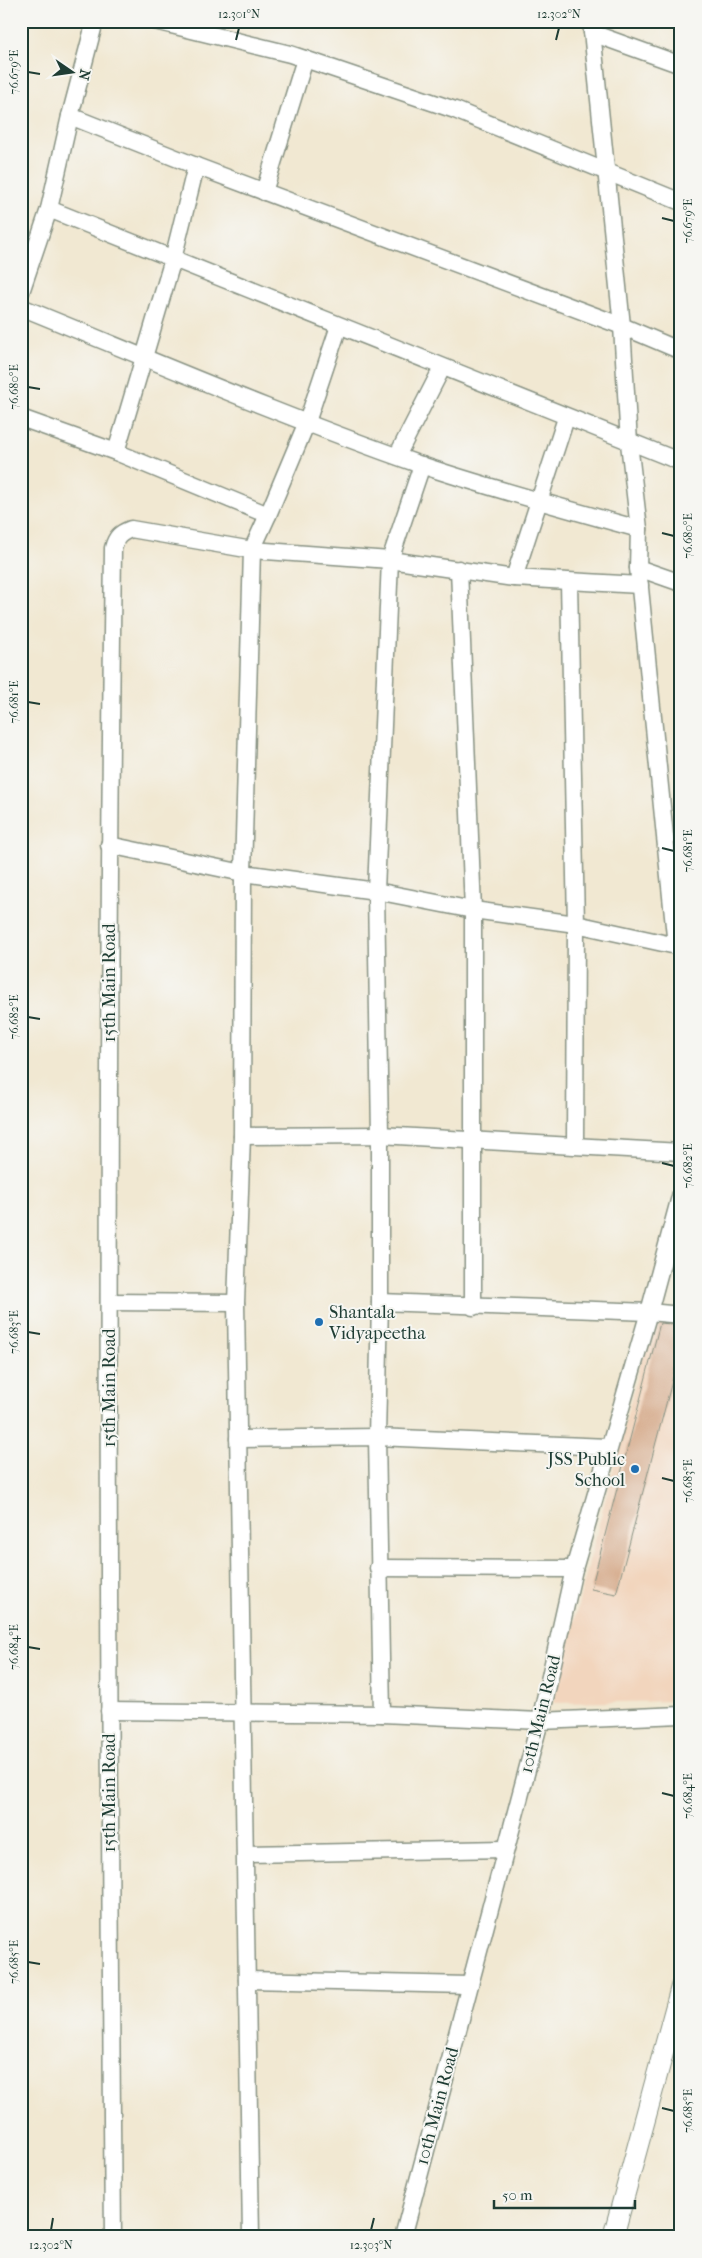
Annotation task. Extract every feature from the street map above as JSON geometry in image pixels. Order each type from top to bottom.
[{"type":"street","points":[[21,292],[49,209],[70,116],[95,21]]},
{"type":"street","points":[[155,21],[305,59],[455,110],[681,202]]},
{"type":"street","points":[[109,844],[243,873],[376,891],[473,910],[576,924],[679,946],[638,568],[638,529],[629,443],[622,326],[592,27],[681,65]]},
{"type":"street","points":[[264,192],[305,59]]},
{"type":"street","points":[[70,116],[264,192],[622,326],[681,351]]},
{"type":"street","points":[[116,452],[173,259],[196,166]]},
{"type":"street","points":[[49,209],[566,418],[681,462]]},
{"type":"street","points":[[21,308],[396,456],[638,529]]},
{"type":"street","points":[[250,2237],[246,1854],[236,1303],[242,1136],[243,873],[252,550],[306,422],[339,326]]},
{"type":"street","points":[[396,456],[442,368]]},
{"type":"street","points":[[21,418],[116,452],[268,515]]},
{"type":"street","points":[[514,578],[566,418]]},
{"type":"street","points":[[382,1714],[377,1438],[380,1302],[380,1135],[376,891],[390,560],[422,465]]},
{"type":"street","name":"15th Main Road","points":[[113,2237],[109,1711],[109,844],[113,548],[121,532],[131,530],[252,550]]},
{"type":"street","points":[[252,550],[390,560],[514,578],[640,585]]},
{"type":"street","points":[[638,568],[681,583]]},
{"type":"street","points":[[459,569],[473,910],[473,1307]]},
{"type":"street","points":[[569,582],[576,924],[575,1145]]},
{"type":"street","points":[[242,1136],[380,1135],[681,1152]]},
{"type":"street","name":"10th Main Road","points":[[403,2237],[504,1849],[540,1721],[574,1569],[608,1447],[649,1312],[681,1193]]},
{"type":"street","points":[[109,1302],[236,1303]]},
{"type":"street","points":[[380,1302],[473,1307],[649,1312],[681,1315]]},
{"type":"street","points":[[238,1439],[377,1438],[608,1447]]},
{"type":"street","points":[[378,1568],[574,1569]]},
{"type":"street","points":[[109,1711],[243,1714],[382,1714],[540,1721],[681,1715]]},
{"type":"street","points":[[246,1854],[504,1849]]},
{"type":"street","points":[[247,1980],[468,1985]]},
{"type":"street","points":[[613,2237],[676,2026],[681,1987]]},
{"type":"shaded area","points":[[651,1321],[681,1325],[681,1701],[553,1703]]},
{"type":"building","name":"JSS Public School","points":[[660,1323],[681,1325],[681,1347],[616,1594],[591,1589]]},
{"type":"place","name":"Shantala Vidyapeetha","points":[[319,1322]]},
{"type":"place","name":"JSS Public School","points":[[635,1469]]}]
